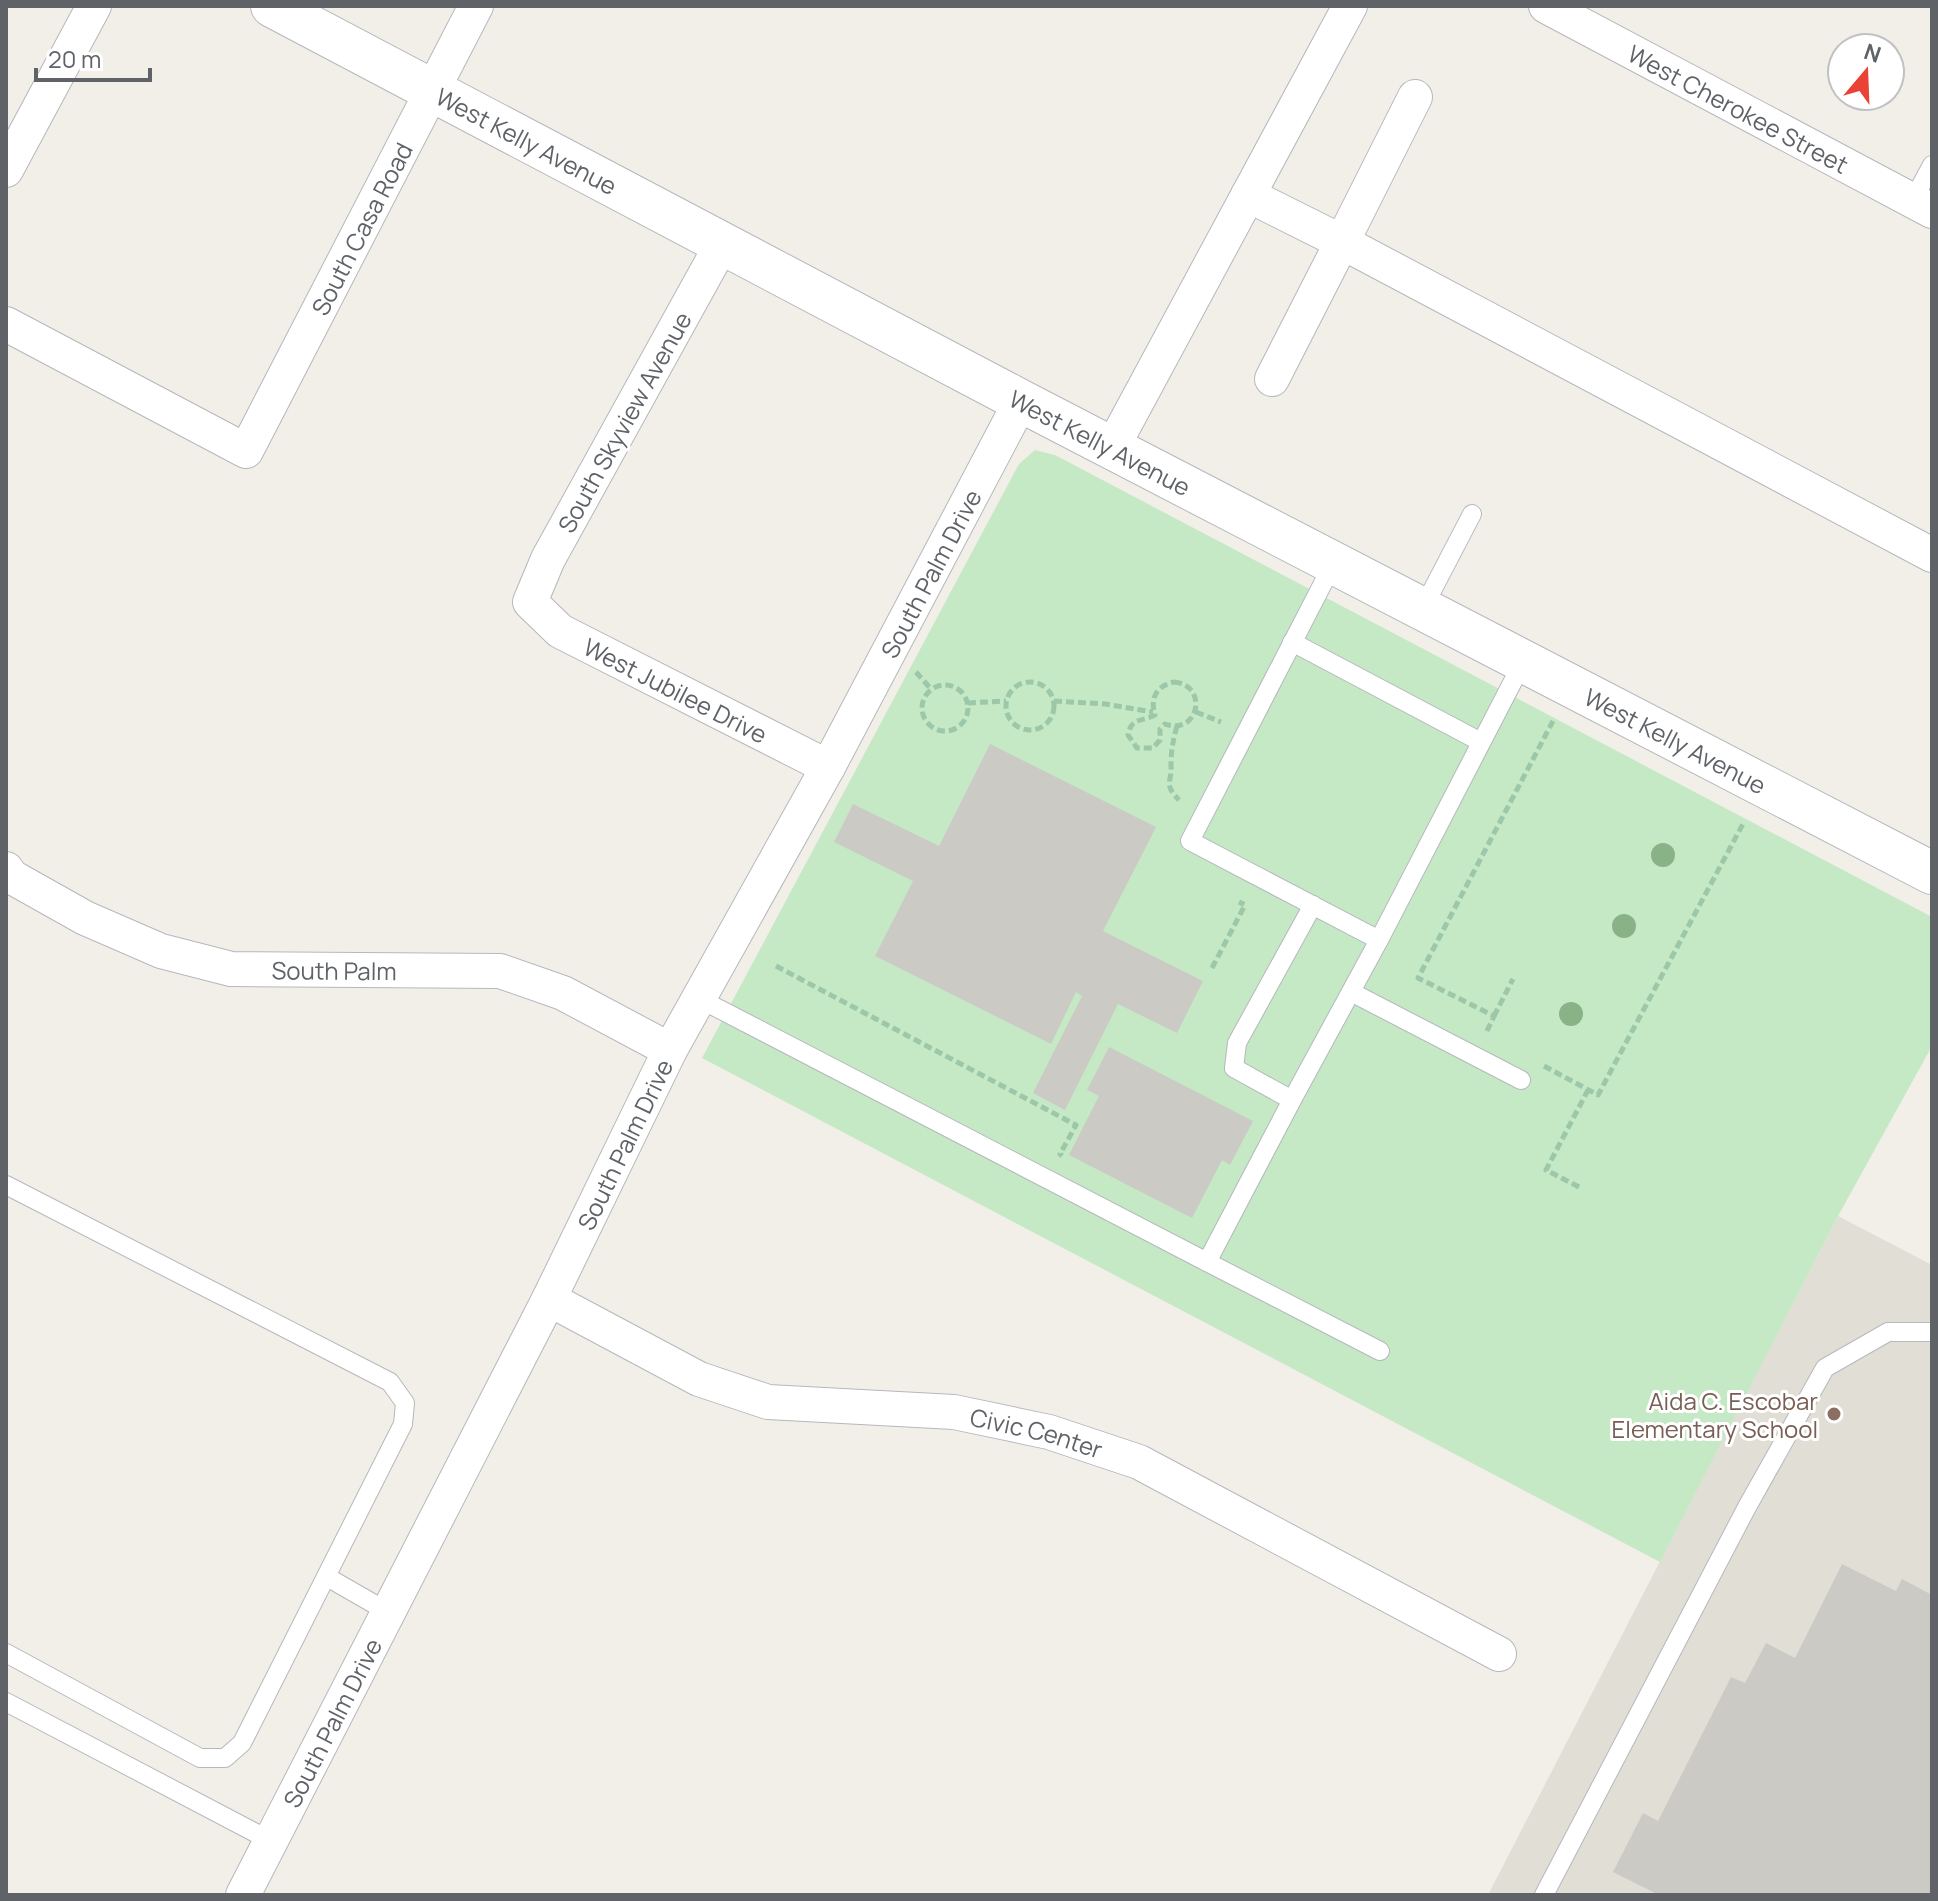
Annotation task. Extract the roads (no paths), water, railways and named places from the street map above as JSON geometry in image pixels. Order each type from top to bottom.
[{"type":"street","points":[[6,170],[94,6]]},
{"type":"street","name":"West Kelly Avenue","points":[[272,6],[1021,401],[1932,873]]},
{"type":"street","name":"South Casa Road","points":[[6,324],[246,451],[476,6]]},
{"type":"street","points":[[1113,446],[1350,6]]},
{"type":"street","name":"West Cherokee Street","points":[[1546,6],[1922,206]]},
{"type":"street","points":[[1272,379],[1415,97]]},
{"type":"street","points":[[1248,195],[1932,555]]},
{"type":"street","name":"South Skyview Avenue","points":[[530,602],[556,546],[722,244]]},
{"type":"street","name":"South Palm Drive","points":[[243,1895],[549,1299],[670,1050],[828,767],[1021,401]]},
{"type":"street","name":"West Jubilee Drive","points":[[530,602],[560,631],[828,767]]},
{"type":"street","name":"South Palm","points":[[6,869],[12,877],[85,918],[161,951],[231,969],[500,971],[563,993],[670,1050]]},
{"type":"street","name":"Civic Center","points":[[549,1299],[699,1379],[768,1402],[954,1412],[1049,1432],[1139,1462],[1499,1654]]},
{"type":"lane","points":[[1922,206],[1932,165]]},
{"type":"lane","points":[[1423,608],[1472,514]]},
{"type":"lane","points":[[1334,562],[1190,841],[1379,940]]},
{"type":"lane","points":[[1292,642],[1481,742]]},
{"type":"lane","points":[[1207,1262],[1524,660]]},
{"type":"lane","points":[[1292,1100],[1234,1068],[1237,1043],[1313,905]]},
{"type":"lane","points":[[1351,992],[1521,1080]]},
{"type":"lane","points":[[698,998],[1380,1351]]},
{"type":"lane","points":[[6,1185],[390,1382],[405,1403],[403,1424],[327,1577],[242,1743],[225,1758],[200,1758],[6,1653]]},
{"type":"lane","points":[[1544,1895],[1747,1507],[1825,1368],[1888,1332],[1932,1332]]},
{"type":"lane","points":[[327,1577],[388,1612]]},
{"type":"lane","points":[[6,1702],[271,1841]]},
{"type":"place","name":"Aida C. Escobar Elementary School","points":[[1834,1414]]}]
